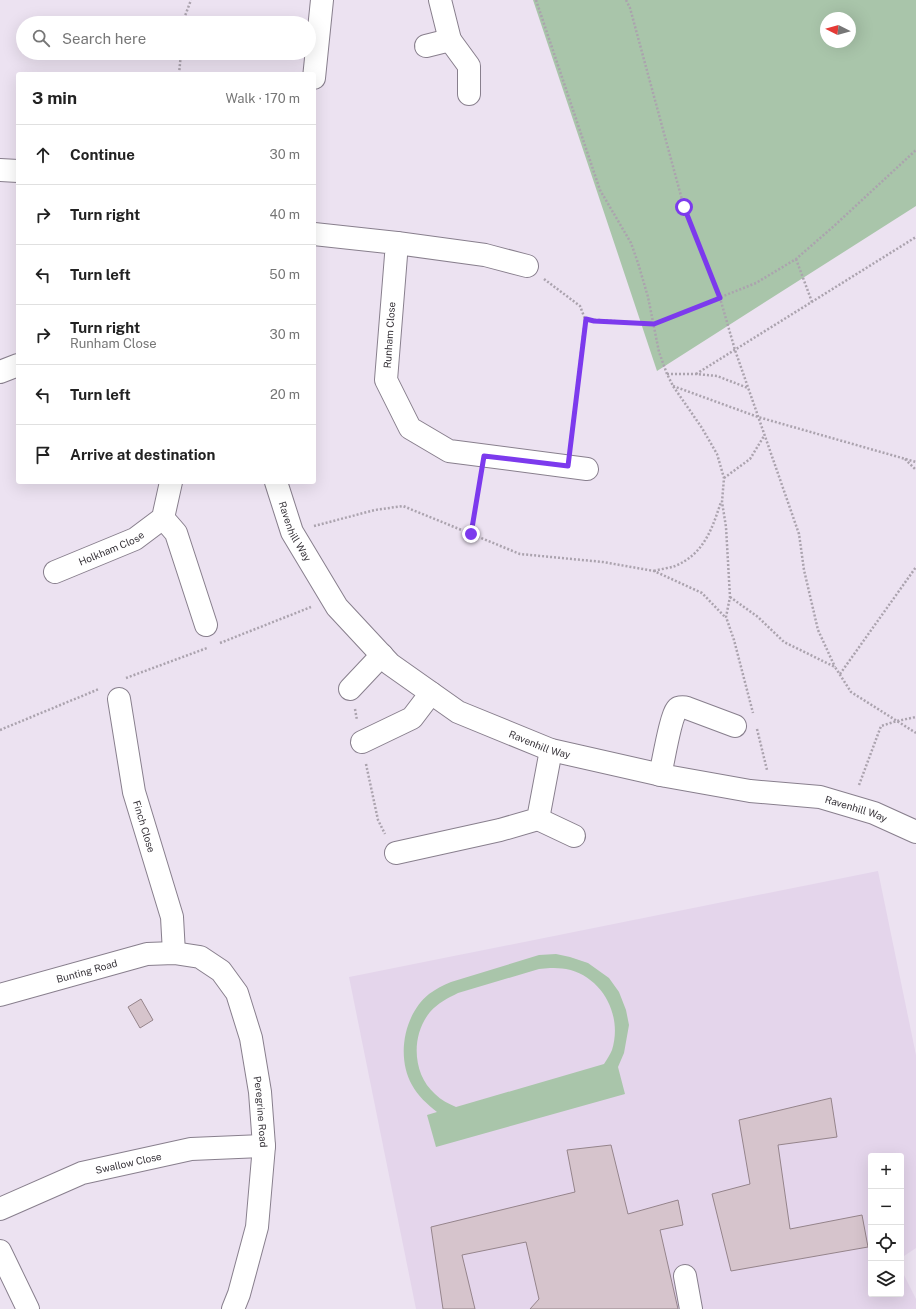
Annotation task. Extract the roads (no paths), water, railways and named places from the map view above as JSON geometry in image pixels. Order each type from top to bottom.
[{"type":"street","points":[[316,58],[322,0]]},
{"type":"street","points":[[440,0],[450,40],[469,66],[469,94]]},
{"type":"street","points":[[426,46],[450,40]]},
{"type":"street","points":[[315,72],[316,60]]},
{"type":"street","points":[[0,170],[16,171]]},
{"type":"street","points":[[316,234],[485,255],[527,266]]},
{"type":"street","name":"Runham Close","points":[[396,243],[386,380],[410,428],[449,451],[578,468]]},
{"type":"street","points":[[0,372],[16,366]]},
{"type":"street","points":[[171,484],[163,518],[176,533],[206,625]]},
{"type":"street","name":"Ravenhill Way","points":[[277,484],[292,532],[337,607],[390,664],[458,712],[551,750],[660,775],[750,791],[820,797],[874,813],[916,832]]},
{"type":"street","name":"Holkham Close","points":[[55,572],[135,539],[163,518]]},
{"type":"street","points":[[350,689],[382,655]]},
{"type":"street","name":"Finch Close","points":[[115,689],[134,792],[172,917],[174,953]]},
{"type":"street","points":[[362,742],[412,718],[431,693]]},
{"type":"street","points":[[660,775],[674,714],[677,709],[683,707],[748,721]]},
{"type":"street","points":[[538,819],[551,750]]},
{"type":"street","points":[[396,853],[500,830],[538,819],[574,836]]},
{"type":"street","name":"Bunting Road","points":[[0,995],[147,954],[174,953]]},
{"type":"street","name":"Peregrine Road","points":[[174,953],[200,958],[221,970],[237,993],[251,1038],[260,1092],[264,1146],[257,1227],[239,1294],[233,1309]]},
{"type":"street","name":"Swallow Close","points":[[0,1209],[82,1174],[191,1149],[264,1146]]},
{"type":"street","points":[[0,1251],[28,1309]]},
{"type":"street","points":[[685,1276],[691,1309]]}]
